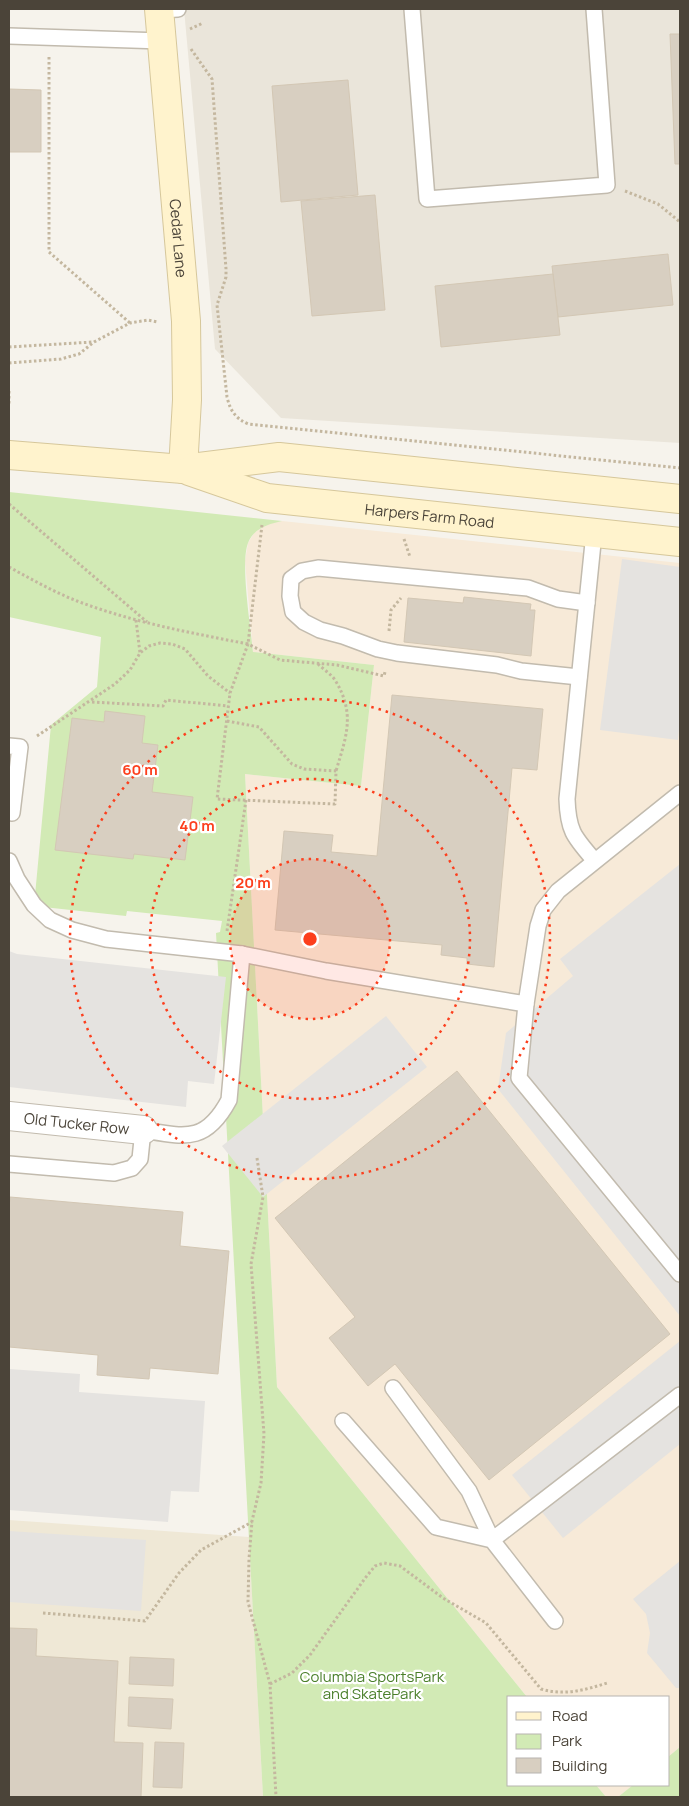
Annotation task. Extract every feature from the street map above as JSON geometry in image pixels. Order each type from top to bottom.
[{"type":"main road","name":"Cedar Lane","points":[[165,9],[162,41],[186,321],[187,400],[183,469]]},
{"type":"main road","name":"Harpers Farm Road","points":[[9,455],[183,469],[279,457],[680,500]]},
{"type":"main road","name":"Harpers Farm Road","points":[[183,469],[267,498],[680,542]]},
{"type":"street","name":"Old Tucker Row","points":[[9,1116],[143,1130]]},
{"type":"lane","points":[[412,9],[427,199],[608,184],[594,9]]},
{"type":"lane","points":[[9,36],[162,41]]},
{"type":"lane","points":[[594,533],[567,799],[567,814],[573,836],[594,860]]},
{"type":"lane","points":[[579,677],[521,671],[497,665],[387,651],[320,630],[304,622],[293,612],[290,596],[291,579],[302,571],[318,568],[528,588],[558,599],[587,603]]},
{"type":"lane","points":[[9,812],[12,813],[14,746]]},
{"type":"lane","points":[[680,793],[594,860],[558,891],[543,910],[538,926],[526,1004],[519,1078],[680,1274]]},
{"type":"lane","points":[[9,861],[34,905],[50,920],[72,930],[106,938],[242,954],[326,971],[526,1004]]},
{"type":"lane","points":[[9,1164],[114,1173],[132,1168],[140,1159],[143,1130],[178,1136],[196,1134],[210,1126],[220,1116],[229,1100],[242,954]]},
{"type":"lane","points":[[393,1388],[468,1491],[492,1540],[554,1621]]},
{"type":"lane","points":[[492,1540],[680,1395]]},
{"type":"lane","points":[[343,1420],[436,1527],[492,1540]]},
{"type":"path","points":[[188,33],[191,27],[203,23]]},
{"type":"path","points":[[48,38],[49,252],[130,322]]},
{"type":"path","points":[[190,41],[191,50],[212,79],[226,269],[226,277],[217,305],[227,397],[230,407],[240,420],[248,424],[680,468]]},
{"type":"path","points":[[608,184],[658,204],[680,222]]},
{"type":"path","points":[[9,363],[61,359],[79,354],[94,342],[130,322],[148,320],[159,322]]},
{"type":"path","points":[[9,347],[94,342]]},
{"type":"path","points":[[9,391],[9,404]]},
{"type":"path","points":[[9,504],[149,623]]},
{"type":"path","points":[[263,516],[248,644],[230,693],[217,799],[335,804],[336,771],[349,719],[345,703],[334,679],[318,663]]},
{"type":"path","points":[[9,567],[76,601],[136,620],[248,644],[280,660],[337,665],[384,676],[392,610],[407,590],[410,577],[411,561],[403,536]]},
{"type":"path","points":[[136,620],[140,653]]},
{"type":"path","points":[[14,746],[90,702],[115,684],[130,670],[140,653],[149,646],[160,643],[172,644],[185,649],[208,676],[230,693]]},
{"type":"path","points":[[90,702],[163,706],[166,700],[228,706]]},
{"type":"path","points":[[227,721],[259,726],[292,764],[304,769],[336,771]]},
{"type":"path","points":[[224,952],[246,800]]},
{"type":"path","points":[[256,1158],[263,1197],[251,1264],[264,1434],[261,1483],[252,1521],[248,1602],[270,1684],[276,1797]]},
{"type":"path","points":[[43,1613],[145,1621],[179,1573],[201,1550],[252,1521]]},
{"type":"path","points":[[270,1684],[292,1673],[310,1655],[366,1577],[375,1566],[384,1563],[400,1566],[443,1598],[486,1623],[542,1689],[555,1693],[570,1692],[607,1684]]},
{"type":"shaded area","points":[[184,9],[680,9],[680,443],[281,418],[215,349]]},
{"type":"shaded area","points":[[282,521],[680,563],[680,1747],[669,1756],[669,1696],[526,1696],[277,1387],[245,774],[361,786],[374,665],[253,652],[245,561],[248,543],[254,533],[267,524]]},
{"type":"shaded area","points":[[622,559],[680,567],[680,719],[678,740],[600,730]]},
{"type":"shaded area","points":[[680,864],[680,1316],[498,1089],[506,1033],[573,976],[560,959]]},
{"type":"shaded area","points":[[9,951],[17,954],[226,977],[214,1084],[188,1081],[186,1107],[9,1087]]},
{"type":"shaded area","points":[[386,1016],[427,1067],[263,1197],[222,1146]]},
{"type":"shaded area","points":[[680,1341],[680,1444],[563,1538],[512,1475]]},
{"type":"shaded area","points":[[9,1369],[80,1374],[79,1392],[205,1401],[199,1492],[171,1491],[168,1522],[9,1510]]},
{"type":"shaded area","points":[[9,1520],[249,1537],[263,1797],[9,1797]]},
{"type":"shaded area","points":[[9,1531],[146,1540],[141,1611],[9,1602]]},
{"type":"shaded area","points":[[680,1561],[680,1688],[676,1688],[647,1653],[650,1633],[646,1614],[633,1599]]},
{"type":"shaded area","points":[[597,1786],[632,1786],[618,1797],[606,1797]]},
{"type":"green space","name":"Columbia SportsPark and SkatePark","points":[[9,492],[282,521],[257,531],[248,543],[245,566],[253,652],[374,665],[361,786],[245,774],[277,1387],[526,1696],[507,1696],[507,1786],[597,1786],[606,1797],[263,1797],[216,933],[220,932],[222,921],[127,911],[126,916],[34,906],[51,725],[97,687],[101,637],[9,617]]},
{"type":"green space","points":[[680,1747],[680,1797],[618,1797],[632,1786],[669,1786],[669,1756]]},
{"type":"building","points":[[670,34],[680,34],[680,164],[675,164]]},
{"type":"building","points":[[348,80],[358,195],[281,202],[272,86]]},
{"type":"building","points":[[9,89],[41,90],[41,152],[9,152]]},
{"type":"building","points":[[375,195],[385,310],[312,316],[301,201]]},
{"type":"building","points":[[668,254],[673,305],[558,317],[552,266]]},
{"type":"building","points":[[553,274],[560,335],[441,347],[435,286]]},
{"type":"building","points":[[464,597],[531,604],[530,610],[535,610],[531,656],[404,642],[408,598],[463,603]]},
{"type":"building","points":[[392,695],[543,709],[537,770],[512,768],[494,967],[467,964],[467,958],[441,955],[442,945],[275,930],[284,831],[333,835],[331,852],[377,856]]},
{"type":"building","points":[[105,711],[145,716],[142,743],[158,745],[152,792],[193,797],[185,860],[134,854],[133,859],[55,850],[72,718],[104,722]]},
{"type":"building","points":[[457,1071],[670,1334],[489,1480],[395,1364],[368,1386],[329,1338],[355,1317],[275,1218]]},
{"type":"building","points":[[10,1197],[183,1212],[180,1246],[229,1251],[218,1374],[150,1368],[149,1379],[97,1375],[98,1355],[9,1347]]},
{"type":"building","points":[[9,1628],[37,1629],[36,1656],[118,1661],[114,1742],[143,1743],[141,1797],[9,1797]]},
{"type":"building","points":[[130,1657],[174,1659],[173,1686],[129,1684]]},
{"type":"building","points":[[129,1697],[173,1699],[171,1729],[128,1726]]},
{"type":"building","points":[[155,1742],[184,1743],[182,1788],[153,1787]]}]
